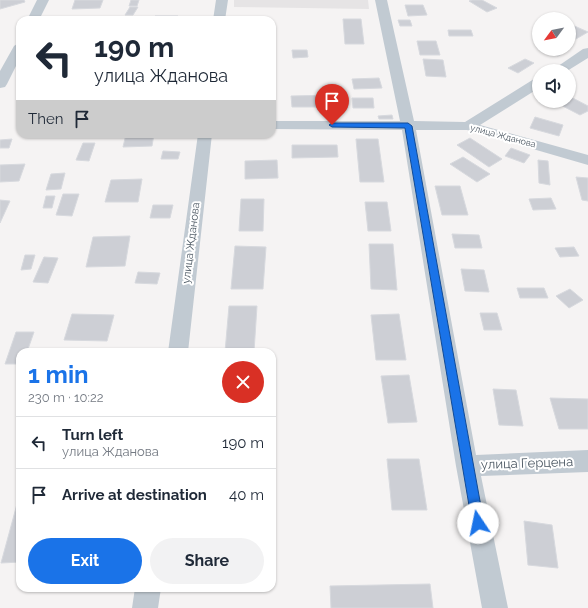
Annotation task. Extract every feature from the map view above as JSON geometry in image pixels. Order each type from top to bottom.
[{"type":"street","points":[[35,16],[43,0]]},
{"type":"street","points":[[220,16],[222,0]]},
{"type":"street","points":[[381,0],[408,126],[467,466],[495,608]]},
{"type":"street","points":[[569,64],[588,52]]},
{"type":"street","points":[[0,84],[16,54]]},
{"type":"street","points":[[468,126],[532,86]]},
{"type":"street","name":"улица Жданова","points":[[276,125],[468,126],[588,160]]},
{"type":"street","name":"улица Жданова","points":[[178,348],[205,138]]},
{"type":"street","name":"улица Герцена","points":[[467,466],[588,461]]},
{"type":"street","points":[[145,608],[147,592]]},
{"type":"shaded area","points":[[234,0],[368,0],[369,9],[234,7]]},
{"type":"building","points":[[0,0],[24,0],[25,2],[0,9]]},
{"type":"building","points":[[75,0],[103,0],[100,8],[72,9]]},
{"type":"building","points":[[131,0],[139,0],[137,6],[129,6]]},
{"type":"building","points":[[482,0],[497,8],[487,12],[469,1]]},
{"type":"building","points":[[405,5],[423,5],[427,15],[408,16]]},
{"type":"building","points":[[130,7],[138,7],[133,15],[125,15]]},
{"type":"building","points":[[343,19],[361,19],[364,44],[345,44]]},
{"type":"building","points":[[398,20],[410,20],[412,26],[400,26]]},
{"type":"building","points":[[576,27],[588,32],[576,39]]},
{"type":"building","points":[[448,30],[471,30],[473,36],[449,36]]},
{"type":"building","points":[[417,41],[436,41],[440,55],[420,55]]},
{"type":"building","points":[[292,50],[307,50],[308,57],[293,58]]},
{"type":"building","points":[[423,59],[443,60],[446,77],[426,76]]},
{"type":"building","points":[[525,59],[534,63],[518,73],[508,68]]},
{"type":"building","points":[[379,78],[382,88],[354,89],[352,79]]},
{"type":"building","points":[[336,95],[338,107],[292,107],[291,96]]},
{"type":"building","points":[[352,98],[373,98],[374,108],[353,108]]},
{"type":"building","points":[[576,100],[588,106],[588,111],[580,115],[566,108],[576,108]]},
{"type":"building","points":[[392,115],[393,119],[379,119],[378,116]]},
{"type":"building","points":[[535,117],[563,125],[559,136],[530,128]]},
{"type":"building","points":[[125,138],[153,138],[152,146],[123,147]]},
{"type":"building","points":[[470,138],[502,159],[489,167],[457,145]]},
{"type":"building","points":[[12,139],[9,148],[0,148],[0,140]]},
{"type":"building","points":[[356,139],[378,139],[384,182],[360,182]]},
{"type":"building","points":[[83,143],[95,143],[89,161],[76,160]]},
{"type":"building","points":[[292,145],[337,145],[338,157],[292,158]]},
{"type":"building","points":[[511,148],[530,155],[524,163],[505,156]]},
{"type":"building","points":[[163,151],[180,152],[178,159],[161,159]]},
{"type":"building","points":[[463,157],[490,174],[477,182],[450,164]]},
{"type":"building","points":[[277,160],[278,178],[245,179],[245,161]]},
{"type":"building","points":[[538,160],[548,161],[550,185],[539,183]]},
{"type":"building","points":[[25,164],[19,181],[0,182],[0,165]]},
{"type":"building","points":[[65,173],[61,189],[46,190],[51,174]]},
{"type":"building","points":[[576,177],[588,178],[588,201],[582,200]]},
{"type":"building","points":[[142,179],[138,202],[105,202],[111,180]]},
{"type":"building","points":[[435,186],[460,186],[468,215],[442,215]]},
{"type":"building","points":[[63,194],[79,194],[72,216],[56,215]]},
{"type":"building","points":[[46,196],[55,196],[52,208],[43,208]]},
{"type":"building","points":[[551,198],[556,209],[533,210],[529,199]]},
{"type":"building","points":[[241,199],[264,199],[263,231],[239,231]]},
{"type":"building","points":[[0,200],[10,201],[0,223]]},
{"type":"building","points":[[365,202],[387,202],[391,231],[368,231]]},
{"type":"building","points":[[153,205],[173,205],[170,218],[150,218]]},
{"type":"building","points":[[452,234],[479,235],[482,248],[455,248]]},
{"type":"building","points":[[130,236],[125,266],[86,267],[93,237]]},
{"type":"building","points":[[369,244],[393,244],[397,290],[371,289]]},
{"type":"building","points":[[235,246],[266,247],[263,289],[231,289]]},
{"type":"building","points":[[574,247],[579,256],[560,257],[555,248]]},
{"type":"building","points":[[25,255],[35,255],[31,269],[21,270]]},
{"type":"building","points":[[44,257],[58,258],[48,283],[33,282]]},
{"type":"building","points":[[461,269],[484,270],[489,292],[465,291]]},
{"type":"building","points":[[138,272],[160,273],[157,284],[135,283]]},
{"type":"building","points":[[517,288],[544,288],[548,298],[520,298]]},
{"type":"building","points":[[570,289],[583,300],[569,308],[556,296]]},
{"type":"building","points":[[229,306],[257,306],[254,348],[225,348]]},
{"type":"building","points":[[480,313],[497,313],[502,330],[484,330]]},
{"type":"building","points":[[72,314],[114,315],[107,341],[64,340]]},
{"type":"building","points":[[399,314],[406,360],[376,360],[371,315]]},
{"type":"building","points":[[16,332],[34,332],[28,348],[16,348],[16,364],[5,364]]},
{"type":"building","points":[[409,375],[417,422],[388,423],[381,376]]},
{"type":"building","points":[[493,389],[516,390],[523,426],[499,425]]},
{"type":"building","points":[[550,398],[588,399],[588,429],[559,429]]},
{"type":"building","points":[[387,459],[419,459],[427,510],[392,510]]},
{"type":"building","points":[[16,508],[16,562],[1,563]]},
{"type":"building","points":[[524,521],[552,525],[558,568],[528,565]]},
{"type":"building","points":[[430,584],[433,608],[331,608],[330,586]]},
{"type":"route","points":[[332,125],[408,126],[478,523]]}]
